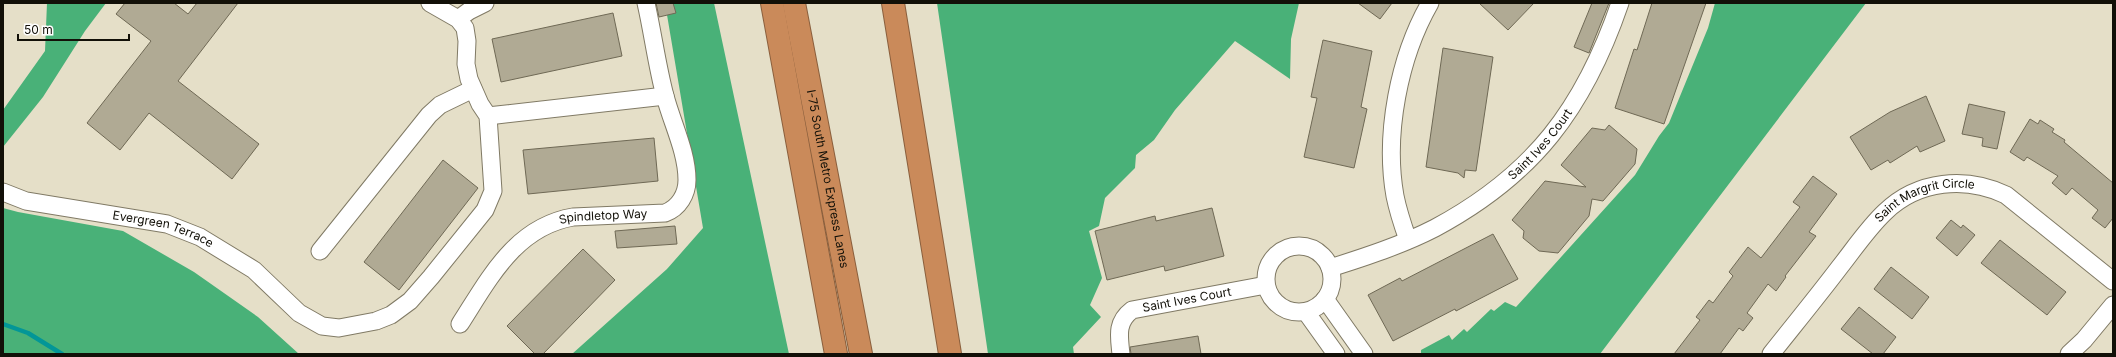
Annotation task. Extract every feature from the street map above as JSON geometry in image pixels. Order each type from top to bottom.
[{"type":"highway","points":[[772,3],[836,354]]},
{"type":"highway","name":"I-75 South Metro Express Lanes","points":[[794,3],[861,354]]},
{"type":"highway","points":[[893,3],[950,354]]},
{"type":"street","points":[[430,3],[458,19],[462,23],[466,35],[466,71],[473,89],[488,116],[665,96]]},
{"type":"street","points":[[458,19],[469,11],[485,3]]},
{"type":"street","name":"Spindletop Way","points":[[460,324],[507,256],[537,229],[554,221],[573,217],[665,213],[676,207],[685,192],[686,172],[665,96],[646,3]]},
{"type":"street","points":[[1408,240],[1399,216],[1393,182],[1393,128],[1407,54],[1412,38],[1430,3]]},
{"type":"street","name":"Saint Ives Court","points":[[1330,268],[1408,240],[1434,228],[1474,205],[1509,178],[1536,153],[1562,123],[1590,77],[1620,3]]},
{"type":"street","points":[[320,251],[429,115],[447,101],[473,89]]},
{"type":"street","name":"Evergreen Terrace","points":[[3,192],[26,201],[167,224],[200,237],[254,270],[299,313],[322,326],[339,328],[376,320],[391,315],[410,301],[431,278],[490,201],[494,181],[488,116]]},
{"type":"street","name":"Saint Margrit Circle","points":[[1772,354],[1886,211],[1911,194],[1936,185],[1971,184],[1993,189],[2006,195],[2113,281]]},
{"type":"street","points":[[1302,246],[1314,249],[1324,258],[1330,268],[1332,284],[1325,300],[1317,308],[1306,312],[1293,312],[1281,308],[1271,298],[1266,285],[1266,272],[1270,262],[1279,252],[1290,247],[1302,246]]},
{"type":"street","name":"Saint Ives Court","points":[[1121,354],[1119,327],[1124,318],[1132,310],[1138,307],[1266,285]]},
{"type":"street","points":[[1325,300],[1364,354]]},
{"type":"street","points":[[2069,354],[2113,305]]},
{"type":"street","points":[[1306,312],[1336,354]]},
{"type":"green space","points":[[47,3],[106,3],[85,31],[43,97],[3,147],[3,110],[45,51]]},
{"type":"green space","points":[[665,3],[714,3],[789,354],[572,354],[667,269],[703,228]]},
{"type":"green space","points":[[937,3],[1299,3],[1291,39],[1290,79],[1235,41],[1175,110],[1154,140],[1136,155],[1135,168],[1105,198],[1099,226],[1089,231],[1102,278],[1090,305],[1101,317],[1073,347],[1074,354],[988,354]]},
{"type":"green space","points":[[1715,3],[1866,3],[1600,354],[1421,354],[1421,350],[1449,335],[1452,340],[1464,329],[1467,332],[1491,309],[1494,311],[1505,302],[1516,307],[1635,175],[1659,136],[1669,123],[1708,28]]},
{"type":"green space","points":[[3,208],[123,231],[194,272],[258,317],[299,354],[3,354]]},
{"type":"building","points":[[125,3],[174,3],[188,14],[197,3],[238,3],[178,81],[259,144],[232,179],[149,113],[120,150],[87,123],[151,41],[116,14]]},
{"type":"building","points":[[656,3],[673,3],[676,13],[659,17]]},
{"type":"building","points":[[1358,3],[1392,3],[1380,19]]},
{"type":"building","points":[[1479,3],[1534,3],[1508,30]]},
{"type":"building","points":[[1592,3],[1609,3],[1589,53],[1574,47]]},
{"type":"building","points":[[1652,3],[1706,3],[1664,124],[1615,108],[1634,49],[1637,50]]},
{"type":"building","points":[[613,13],[622,56],[501,82],[492,39]]},
{"type":"building","points":[[1323,40],[1372,51],[1361,107],[1367,109],[1354,168],[1304,157],[1317,98],[1311,97]]},
{"type":"building","points":[[1443,48],[1493,57],[1476,171],[1465,170],[1464,178],[1458,173],[1426,167]]},
{"type":"building","points":[[1926,96],[1945,141],[1920,152],[1917,146],[1890,163],[1888,160],[1871,170],[1850,137],[1890,112]]},
{"type":"building","points":[[1969,104],[2005,112],[1997,149],[1982,146],[1983,138],[1962,134]]},
{"type":"building","points":[[2030,119],[2038,124],[2040,120],[2054,129],[2052,132],[2065,140],[2064,142],[2113,183],[2113,218],[2105,228],[2092,218],[2098,210],[2072,188],[2066,195],[2052,183],[2058,176],[2027,157],[2024,161],[2010,152]]},
{"type":"building","points":[[1609,125],[1637,149],[1635,164],[1603,201],[1592,199],[1589,216],[1558,253],[1539,251],[1523,238],[1524,231],[1512,220],[1545,181],[1586,187],[1561,165],[1592,128],[1605,130]]},
{"type":"building","points":[[654,138],[658,181],[528,194],[523,150]]},
{"type":"building","points":[[443,160],[478,188],[399,290],[364,262]]},
{"type":"building","points":[[1813,176],[1837,194],[1809,232],[1816,236],[1785,276],[1786,277],[1776,291],[1768,284],[1747,313],[1753,318],[1743,331],[1739,328],[1720,354],[1674,354],[1700,320],[1696,317],[1709,300],[1713,303],[1733,276],[1729,272],[1748,247],[1761,258],[1800,207],[1793,202]]},
{"type":"building","points":[[1212,208],[1224,256],[1165,271],[1164,266],[1107,280],[1095,231],[1155,216],[1156,221]]},
{"type":"building","points":[[1951,220],[1961,228],[1963,225],[1975,235],[1957,256],[1936,238]]},
{"type":"building","points":[[675,226],[677,244],[617,248],[615,231]]},
{"type":"building","points":[[1493,234],[1518,279],[1393,341],[1368,295],[1400,278],[1402,281]]},
{"type":"building","points":[[2000,240],[2066,292],[2047,315],[1981,263]]},
{"type":"building","points":[[583,249],[615,280],[543,354],[535,354],[507,326]]},
{"type":"building","points":[[1891,267],[1929,297],[1912,319],[1874,289]]},
{"type":"building","points":[[1859,307],[1896,337],[1883,354],[1873,354],[1841,329]]},
{"type":"building","points":[[1198,336],[1201,354],[1131,354],[1130,347]]},
{"type":"waterway","points":[[3,324],[28,333],[62,354]]}]
